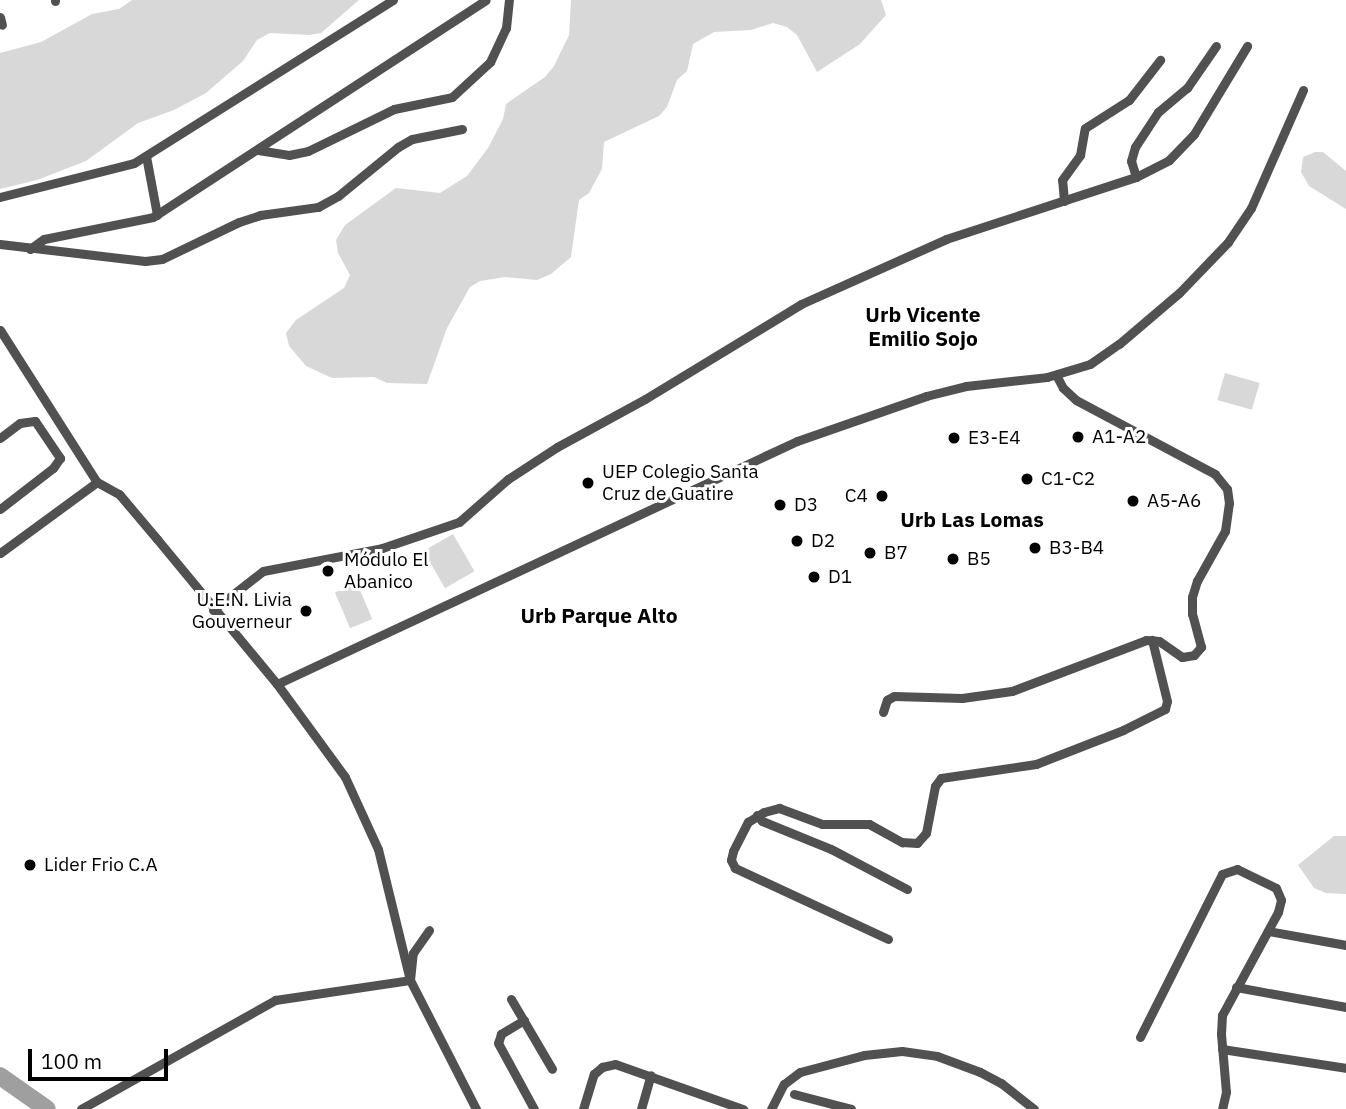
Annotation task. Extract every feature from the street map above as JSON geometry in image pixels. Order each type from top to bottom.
[{"type":"street","points":[[0,197],[134,163],[393,0]]},
{"type":"street","points":[[30,249],[44,239],[157,215],[486,0]]},
{"type":"street","points":[[258,150],[289,155],[309,151],[394,109],[453,97],[490,61],[506,28],[509,0]]},
{"type":"street","points":[[1136,177],[1131,161],[1135,147],[1158,112],[1187,88],[1216,46]]},
{"type":"street","points":[[213,610],[263,571],[382,548],[459,522],[508,479],[557,447],[645,399],[801,304],[946,239],[1136,177],[1169,160],[1194,134],[1247,46]]},
{"type":"street","points":[[1064,201],[1060,187],[1062,180],[1080,155],[1085,128],[1129,100],[1160,60]]},
{"type":"street","points":[[277,684],[797,441],[926,396],[966,386],[1056,375],[1090,364],[1119,344],[1179,293],[1228,242],[1251,208],[1303,90]]},
{"type":"street","points":[[0,244],[145,261],[162,259],[239,222],[260,215],[318,207],[338,196],[398,147],[412,139],[462,129]]},
{"type":"street","points":[[146,156],[157,215]]},
{"type":"street","points":[[0,330],[97,482],[119,494],[277,684],[345,777],[371,831],[410,980],[476,1109]]},
{"type":"street","points":[[883,712],[887,700],[894,696],[962,698],[1012,691],[1112,651],[1152,639],[1182,657],[1194,654],[1201,647],[1192,614],[1193,592],[1225,531],[1228,492],[1215,474],[1076,400],[1063,388],[1056,375]]},
{"type":"street","points":[[0,438],[20,423],[35,421],[60,458],[54,468],[0,509]]},
{"type":"street","points":[[0,552],[97,482]]},
{"type":"street","points":[[888,939],[735,868],[732,860],[735,846],[748,822],[757,815],[779,808],[822,824],[869,824],[902,842],[918,843],[926,833],[935,786],[941,778],[992,773],[1036,764],[1123,730],[1165,709],[1167,701],[1152,639]]},
{"type":"street","points":[[757,815],[762,821],[831,849],[907,888]]},
{"type":"street","points":[[1140,1037],[1224,872],[1240,869],[1279,890],[1280,906],[1236,987],[1221,1022],[1226,1093],[1222,1108],[1235,1109]]},
{"type":"street","points":[[410,980],[413,953],[429,930]]},
{"type":"street","points":[[1268,931],[1346,946]]},
{"type":"street","points":[[80,1109],[275,1000],[410,980]]},
{"type":"street","points":[[1236,987],[1346,1007]]},
{"type":"street","points":[[511,999],[552,1069]]},
{"type":"street","points":[[524,1020],[500,1034],[498,1043],[534,1109]]},
{"type":"street","points":[[1222,1049],[1346,1068]]},
{"type":"street","points":[[771,1109],[784,1084],[800,1072],[864,1055],[902,1051],[937,1056],[980,1072],[1007,1087],[1034,1109]]},
{"type":"street","points":[[583,1109],[592,1077],[602,1067],[615,1064],[743,1109]]},
{"type":"street","points":[[640,1109],[651,1075]]},
{"type":"street","points":[[794,1094],[851,1109]]},
{"type":"shaded area","points":[[132,0],[359,0],[321,33],[270,33],[257,40],[243,61],[206,93],[174,110],[138,123],[86,161],[37,180],[0,189],[0,53],[41,42],[92,14],[119,9]]},
{"type":"shaded area","points":[[571,0],[881,0],[886,15],[860,44],[817,72],[797,35],[787,27],[773,23],[751,30],[714,32],[693,44],[687,71],[677,80],[667,107],[659,116],[604,142],[602,169],[589,193],[579,200],[571,257],[551,274],[537,280],[505,277],[480,281],[470,287],[447,328],[427,384],[387,383],[374,377],[332,378],[306,366],[289,346],[286,333],[296,320],[344,288],[350,275],[338,253],[336,240],[345,225],[396,188],[440,193],[467,176],[488,148],[503,119],[506,104],[545,77],[554,66],[569,35]]},
{"type":"shaded area","points":[[1323,152],[1346,171],[1346,209],[1309,186],[1301,172],[1303,157]]},
{"type":"shaded area","points":[[1225,373],[1260,383],[1252,410],[1217,400]]},
{"type":"shaded area","points":[[453,534],[474,571],[445,588],[424,551]]},
{"type":"shaded area","points":[[357,583],[372,619],[350,628],[335,592]]},
{"type":"shaded area","points":[[1334,836],[1346,836],[1346,894],[1326,893],[1314,888],[1298,865]]},
{"type":"waterway","points":[[0,1076],[47,1109]]},
{"type":"place","name":"A1-A2","points":[[1078,437]]},
{"type":"place","name":"E3-E4","points":[[954,438]]},
{"type":"place","name":"C1-C2","points":[[1027,479]]},
{"type":"place","name":"UEP Colegio Santa Cruz de Guatire","points":[[588,483]]},
{"type":"place","name":"C4","points":[[882,496]]},
{"type":"place","name":"A5-A6","points":[[1133,501]]},
{"type":"place","name":"D3","points":[[780,505]]},
{"type":"place","name":"D2","points":[[797,541]]},
{"type":"place","name":"B3-B4","points":[[1035,548]]},
{"type":"place","name":"B7","points":[[870,553]]},
{"type":"place","name":"B5","points":[[953,559]]},
{"type":"place","name":"Módulo El Abanico","points":[[328,571]]},
{"type":"place","name":"D1","points":[[814,577]]},
{"type":"place","name":"U.E.N. Livia Gouverneur","points":[[306,611]]},
{"type":"place","name":"Lider Frio C.A","points":[[30,865]]},
{"type":"district","name":"Urb Vicente Emilio Sojo","points":[[923,326]]},
{"type":"district","name":"Urb Las Lomas","points":[[972,519]]},
{"type":"district","name":"Urb Parque Alto","points":[[599,615]]}]
